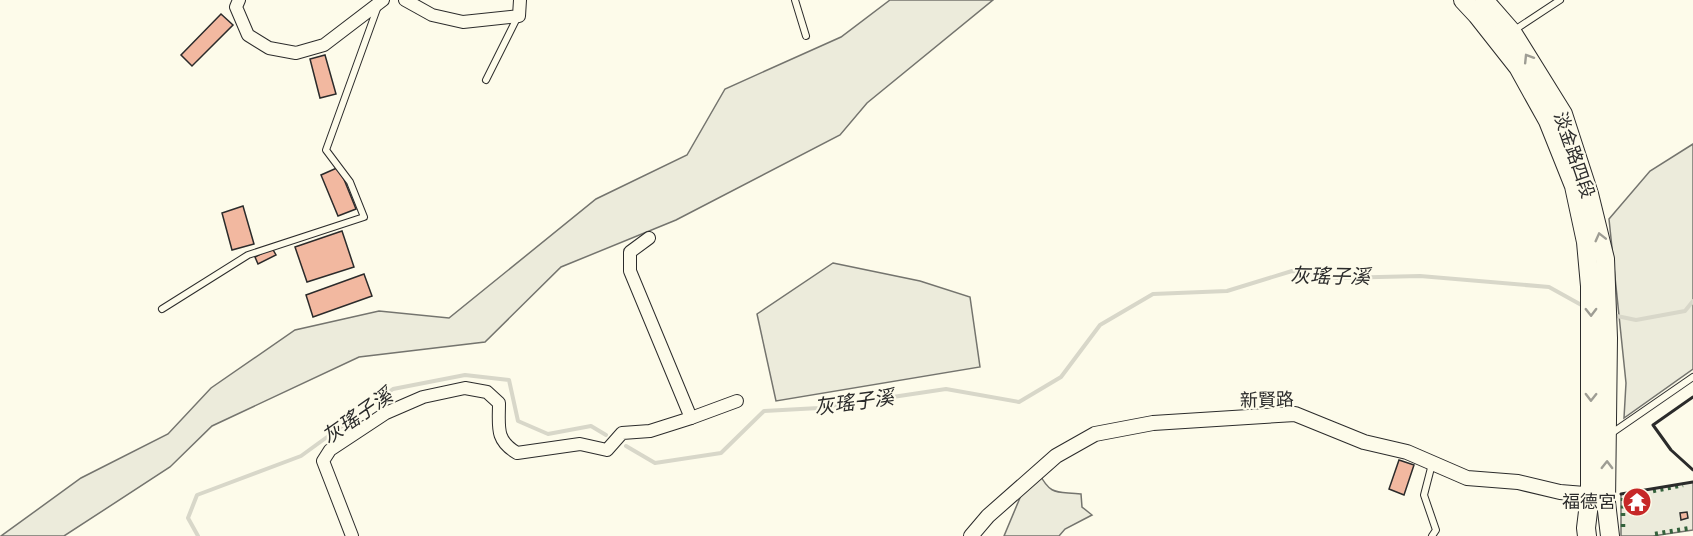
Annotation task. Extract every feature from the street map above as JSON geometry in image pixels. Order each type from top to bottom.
[{"type":"main road","name":"淡金路四段","points":[[1463,0],[1518,67],[1548,121],[1574,186],[1598,291]]},
{"type":"main road","name":"淡金路四段","points":[[1484,0],[1512,32],[1563,114],[1589,194],[1605,259],[1598,291]]},
{"type":"main road","points":[[1598,291],[1600,338],[1598,495],[1610,536]]},
{"type":"main road","points":[[1587,536],[1586,528],[1598,495]]},
{"type":"street","points":[[239,0],[236,7],[248,35],[269,48],[296,53],[324,45],[381,1]]},
{"type":"street","points":[[405,0],[432,15],[463,22],[519,16],[520,0]]},
{"type":"street","points":[[649,238],[630,252],[630,271],[691,418]]},
{"type":"street","points":[[352,536],[323,461],[330,450],[386,413],[423,397],[465,388],[488,392],[499,404],[499,435],[507,447],[517,453],[580,444],[607,450],[622,433],[650,431],[737,401]]},
{"type":"street","name":"新賢路","points":[[970,536],[988,516],[1056,456],[1095,434],[1153,423],[1295,414],[1364,442],[1407,452],[1467,478],[1518,482],[1560,492],[1598,495]]},
{"type":"lane","points":[[795,0],[806,36]]},
{"type":"lane","points":[[1512,32],[1560,0]]},
{"type":"lane","points":[[162,309],[248,255],[364,217],[350,182],[326,150],[381,1]]},
{"type":"lane","points":[[486,80],[519,16]]},
{"type":"lane","points":[[1599,436],[1693,377]]},
{"type":"lane","points":[[1432,463],[1424,495],[1436,530],[1432,536]]},
{"type":"shaded area","points":[[890,0],[993,0],[867,103],[840,135],[676,220],[561,267],[485,342],[359,357],[212,426],[170,467],[64,536],[1,536],[81,478],[168,434],[211,388],[295,330],[379,311],[449,318],[596,199],[687,155],[725,89],[841,37]]},
{"type":"shaded area","points":[[1693,144],[1693,369],[1624,418],[1626,383],[1609,219],[1650,171]]},
{"type":"shaded area","points":[[833,263],[920,281],[970,297],[980,367],[776,401],[757,314]]},
{"type":"shaded area","points":[[1039,473],[1051,489],[1081,494],[1082,507],[1092,515],[1065,529],[1059,536],[1004,536],[1022,493]]},
{"type":"shaded area","points":[[1693,482],[1693,530],[1653,536],[1621,536],[1621,494]]},
{"type":"building","points":[[221,14],[233,25],[192,66],[181,55]]},
{"type":"building","points":[[325,55],[336,94],[320,98],[310,59]]},
{"type":"building","points":[[339,167],[356,209],[338,216],[321,175]]},
{"type":"building","points":[[243,206],[254,244],[232,250],[222,213]]},
{"type":"building","points":[[342,231],[354,267],[307,282],[295,247]]},
{"type":"building","points":[[272,248],[276,255],[258,264],[255,257]]},
{"type":"building","points":[[364,274],[372,296],[313,317],[306,295]]},
{"type":"building","points":[[1399,460],[1414,465],[1404,495],[1389,489]]},
{"type":"building","points":[[1687,512],[1688,518],[1681,520],[1680,513]]},
{"type":"waterway","name":"灰瑤子溪","points":[[626,446],[655,463],[721,453],[764,411],[819,408],[946,389],[1019,402],[1061,377],[1100,325],[1153,294],[1227,291],[1292,271],[1338,278],[1420,276],[1549,287],[1585,307]]},
{"type":"waterway","name":"灰瑤子溪","points":[[1612,315],[1636,320],[1685,311],[1693,301]]},
{"type":"waterway","name":"灰瑤子溪","points":[[198,536],[188,518],[197,495],[301,456],[393,389],[465,375],[509,380],[518,421],[548,434],[591,426],[606,435]]},
{"type":"hedge","points":[[1653,491],[1683,485]]},
{"type":"hedge","points":[[1623,498],[1623,517]]},
{"type":"hedge","points":[[1655,534],[1690,528]]},
{"type":"wall","points":[[1693,397],[1653,425],[1671,450],[1693,470]]},
{"type":"wall","points":[[1621,494],[1693,482]]},
{"type":"place","name":"福德宮","points":[[1637,502]]}]
